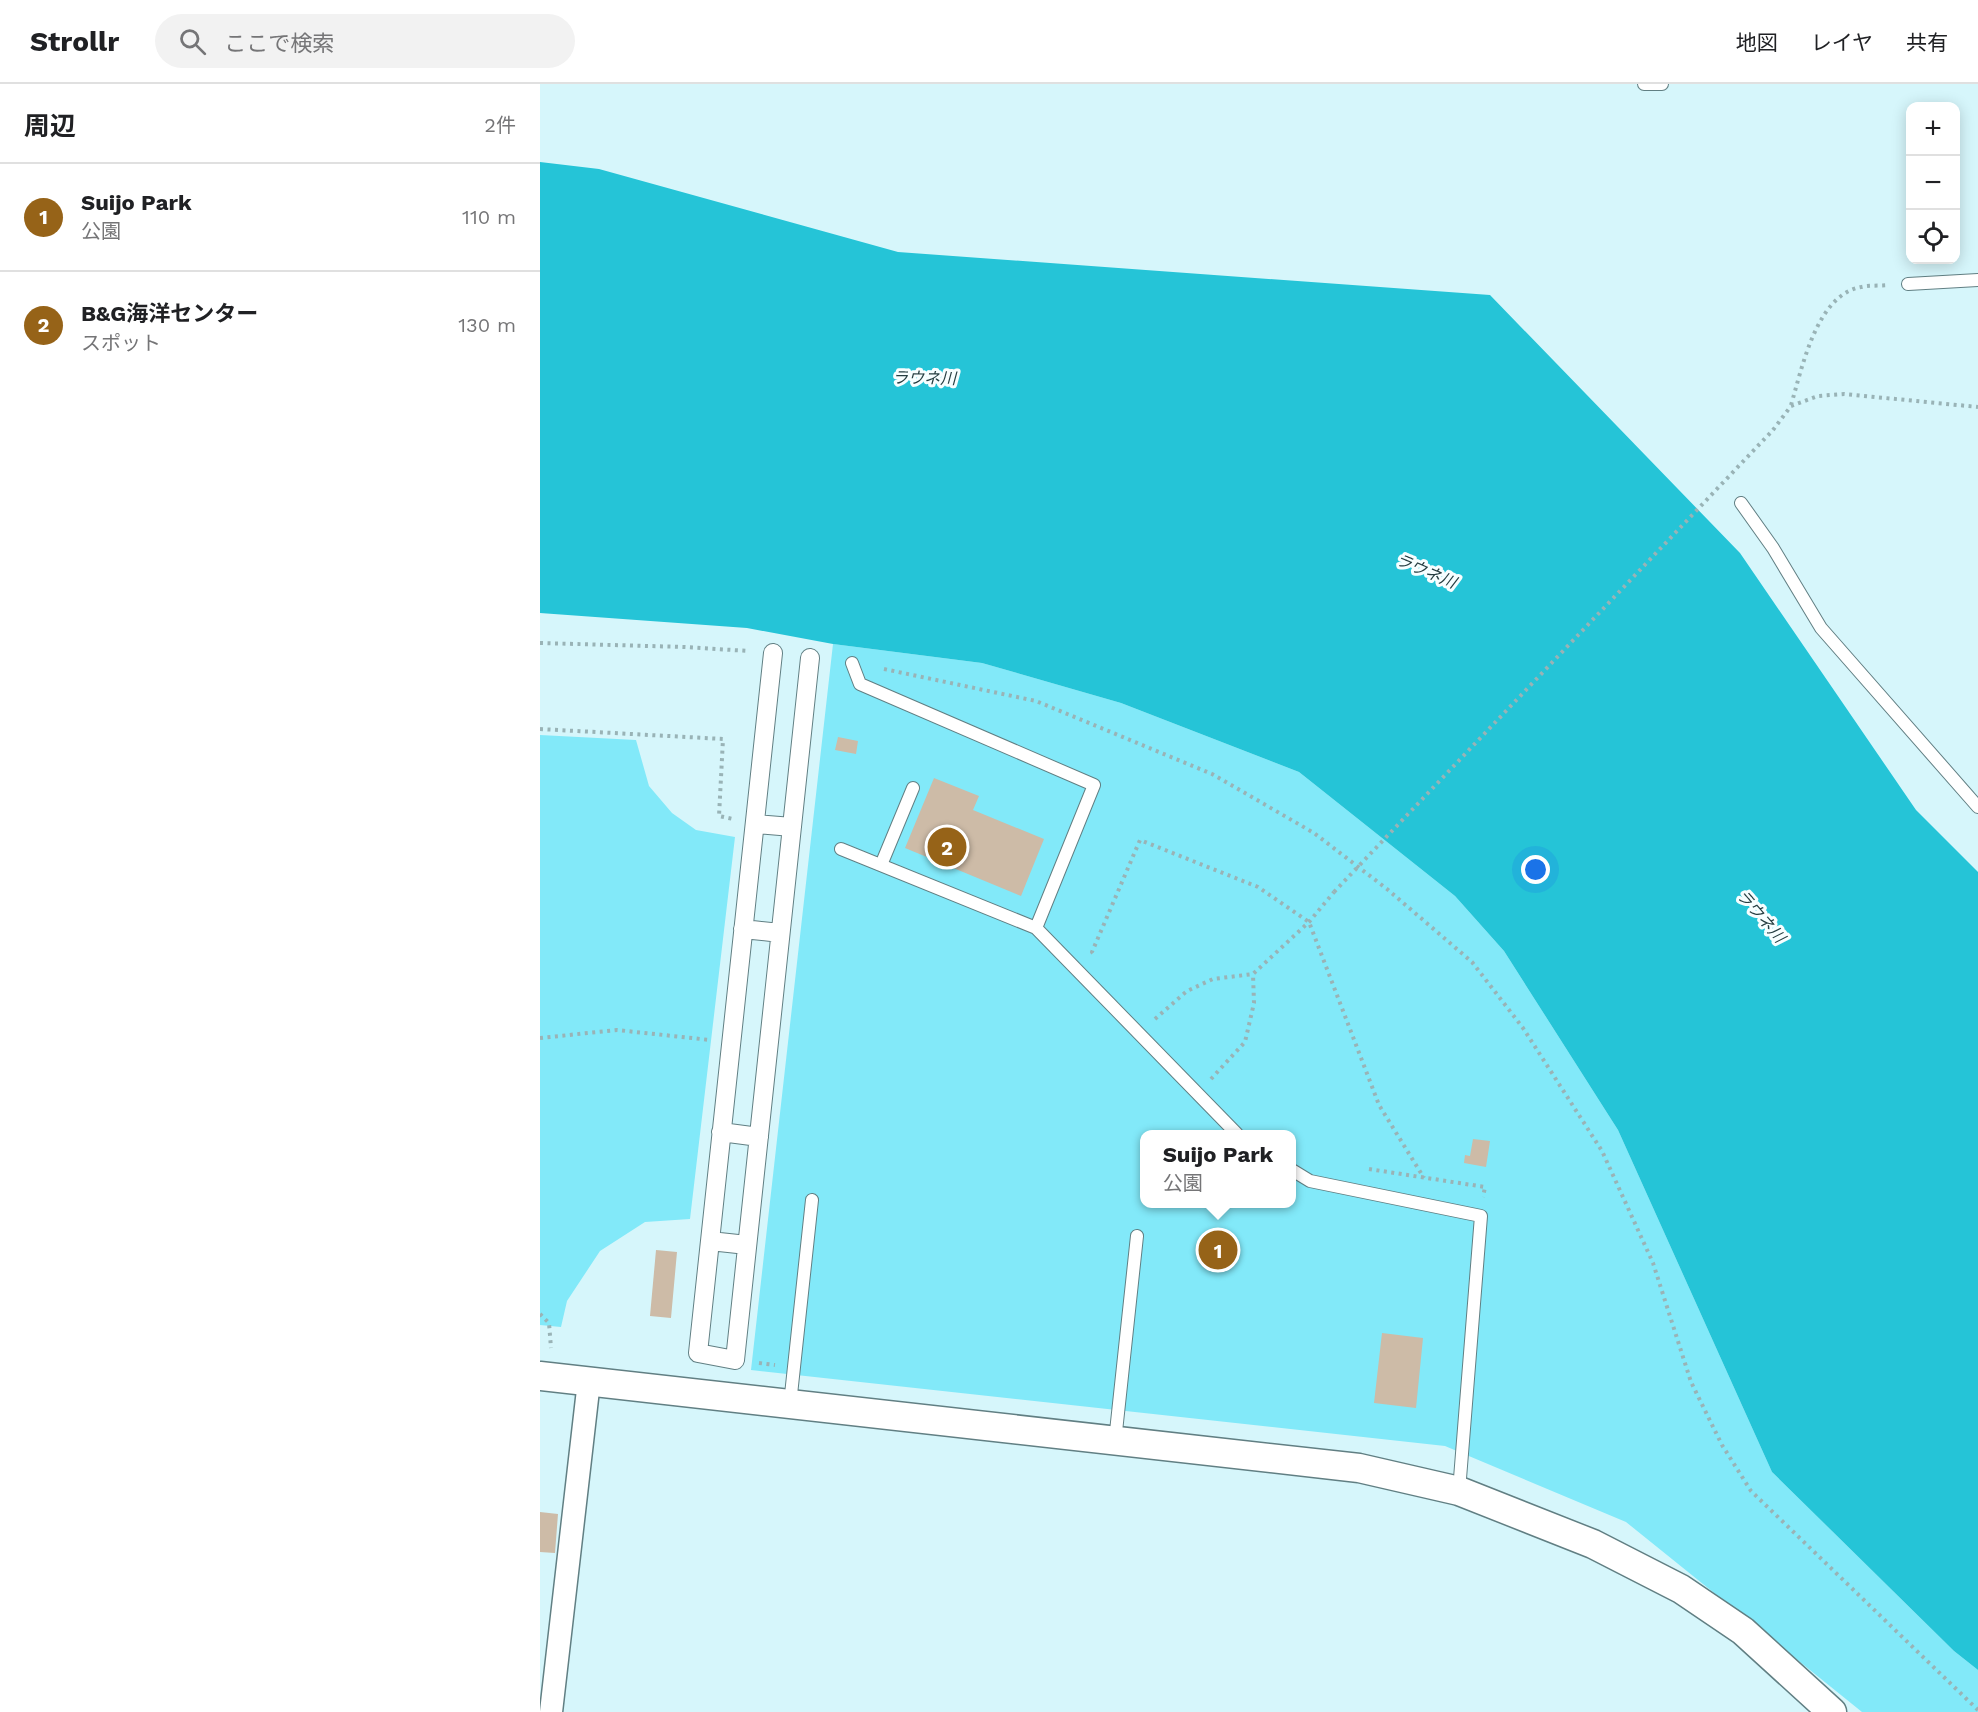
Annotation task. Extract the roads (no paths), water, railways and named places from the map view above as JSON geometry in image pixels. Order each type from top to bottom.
[{"type":"street","points":[[773,653],[698,1353],[735,1360],[810,658]]},
{"type":"street","points":[[755,824],[792,827]]},
{"type":"street","points":[[743,929],[780,933]]},
{"type":"street","points":[[721,1132],[759,1137]]},
{"type":"street","points":[[710,1241],[747,1245]]},
{"type":"street","points":[[546,1364],[589,1381],[1359,1468],[1459,1491],[1593,1544],[1681,1588],[1743,1631],[1832,1712]]},
{"type":"street","points":[[551,1712],[589,1381]]},
{"type":"lane","points":[[1644,84],[1662,84]]},
{"type":"lane","points":[[1908,284],[1978,280]]},
{"type":"lane","points":[[1741,503],[1773,548],[1821,628],[1978,807]]},
{"type":"lane","points":[[852,663],[860,684],[1094,785],[1036,928]]},
{"type":"lane","points":[[881,865],[913,788]]},
{"type":"lane","points":[[841,849],[1036,928],[1233,1130]]},
{"type":"lane","points":[[1296,1172],[1310,1181],[1481,1216],[1459,1491]]},
{"type":"lane","points":[[790,1404],[812,1200]]},
{"type":"lane","points":[[1115,1441],[1137,1236]]},
{"type":"water","name":"ラウネ川","points":[[540,162],[599,169],[898,252],[1490,295],[1740,553],[1916,810],[1978,872],[1978,1670],[1954,1651],[1772,1472],[1618,1130],[1504,951],[1455,896],[1299,772],[1121,703],[982,663],[833,644],[747,628],[540,613]]},
{"type":"place","name":"B&G海洋センター","points":[[947,847]]},
{"type":"place","name":"Suijo Park","points":[[1218,1250]]}]
